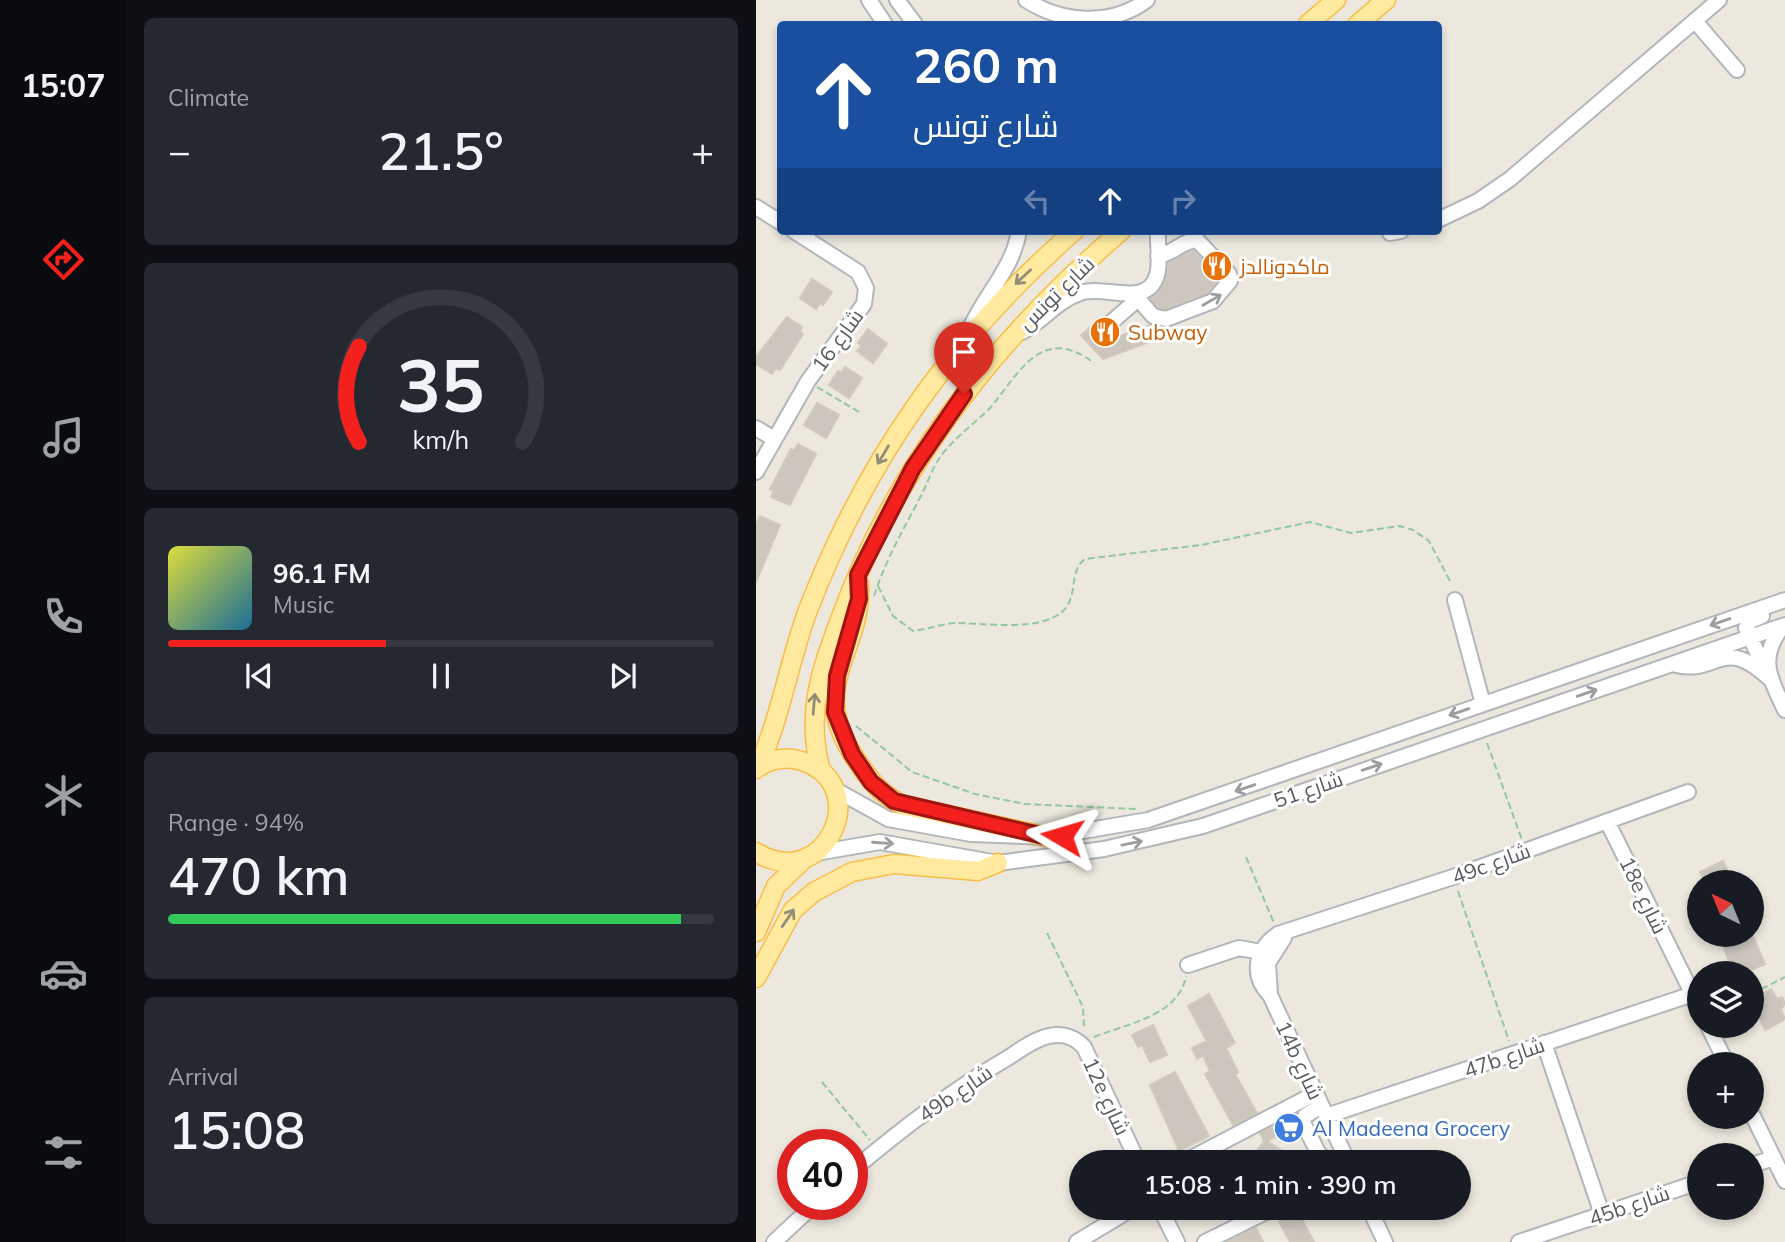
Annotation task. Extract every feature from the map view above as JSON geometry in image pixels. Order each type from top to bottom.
[{"type":"main road","points":[[1312,21],[1336,0]]},
{"type":"main road","points":[[1362,21],[1386,0]]},
{"type":"main road","name":"شارع تونس","points":[[757,768],[807,613],[843,530],[900,428],[967,337],[1021,279],[1070,235]]},
{"type":"main road","name":"شارع تونس","points":[[821,771],[814,738],[816,690],[858,575],[894,499],[932,437],[1011,337],[1050,296],[1117,235]]},
{"type":"main road","points":[[858,575],[858,607],[837,676],[835,703],[843,738],[871,782],[885,796],[903,805],[1048,837]]},
{"type":"main road","points":[[756,932],[776,886],[833,833],[838,820],[836,790],[821,771],[797,759],[770,761],[757,768]]},
{"type":"main road","points":[[756,852],[772,860],[789,862],[810,856]]},
{"type":"main road","points":[[756,978],[793,910],[814,892],[852,872],[894,864],[978,871],[998,863]]},
{"type":"street","points":[[869,0],[883,21]]},
{"type":"street","points":[[897,0],[913,21]]},
{"type":"street","points":[[1027,0],[1065,17],[1088,19],[1121,13],[1147,0]]},
{"type":"street","points":[[1442,218],[1478,201],[1510,180],[1719,0]]},
{"type":"street","points":[[1695,21],[1737,70]]},
{"type":"street","points":[[756,207],[777,220]]},
{"type":"street","name":"شارع 16","points":[[756,472],[808,381],[861,309],[866,288],[858,272],[800,235]]},
{"type":"street","points":[[967,337],[981,303],[1013,255],[1018,235]]},
{"type":"street","points":[[1107,326],[1155,281],[1158,235]]},
{"type":"street","points":[[1011,337],[1037,324],[1061,302],[1077,293],[1105,289],[1136,297],[1153,316],[1166,319],[1213,302],[1230,281],[1229,274],[1197,240],[1190,240],[1175,252],[1158,256]]},
{"type":"street","points":[[756,428],[774,439]]},
{"type":"street","points":[[1455,600],[1483,704]]},
{"type":"street","name":"شارع 51","points":[[836,790],[888,819],[971,834],[1048,837],[1148,820],[1785,600]]},
{"type":"street","points":[[1785,609],[1750,621],[1746,628],[1785,710]]},
{"type":"street","points":[[1770,679],[1769,651],[1784,625]]},
{"type":"street","name":"شارع 51","points":[[810,856],[880,842],[998,863],[1104,849],[1178,833],[1784,625]]},
{"type":"street","points":[[1670,663],[1687,667],[1735,656],[1749,662],[1770,679]]},
{"type":"street","name":"49c شارع","points":[[1278,934],[1453,877],[1688,792]]},
{"type":"street","name":"18e شارع","points":[[1607,821],[1687,983]]},
{"type":"street","points":[[1266,954],[1293,930]]},
{"type":"street","points":[[1266,954],[1278,934]]},
{"type":"street","points":[[1188,965],[1239,948],[1266,954]]},
{"type":"street","name":"14b شارع","points":[[1266,954],[1270,995],[1342,1150]]},
{"type":"street","name":"47b شارع","points":[[1216,1150],[1323,1110],[1377,1101],[1632,1013],[1687,997]]},
{"type":"street","name":"49b شارع","points":[[868,1157],[938,1104],[1002,1061],[1041,1039],[1074,1040]]},
{"type":"street","name":"12e شارع","points":[[1074,1040],[1132,1150]]},
{"type":"street","points":[[1544,1043],[1602,1214]]},
{"type":"street","points":[[1317,1150],[1304,1126],[1305,1116],[1323,1110]]},
{"type":"street","points":[[1759,1129],[1785,1181]]},
{"type":"street","points":[[1764,1154],[1771,1153]]},
{"type":"street","points":[[1764,1157],[1771,1153]]},
{"type":"street","name":"45b شارع","points":[[1520,1242],[1687,1186]]},
{"type":"street","points":[[774,1242],[798,1220]]},
{"type":"street","points":[[1077,1242],[1113,1220]]},
{"type":"street","points":[[1166,1220],[1177,1242]]},
{"type":"street","points":[[1205,1242],[1250,1220]]},
{"type":"street","points":[[1375,1220],[1385,1242]]},
{"type":"path","points":[[871,604],[877,585],[935,464],[949,446],[995,401],[1022,364],[1039,354],[1058,349],[1077,353],[1094,363]]},
{"type":"path","points":[[808,381],[859,412]]},
{"type":"path","points":[[877,585],[893,615],[913,631],[956,623],[1005,626],[1060,613],[1071,599],[1077,569],[1085,559],[1201,545],[1310,522],[1351,533],[1394,526],[1413,530],[1433,546],[1450,581]]},
{"type":"path","points":[[854,724],[912,772],[975,794],[1024,804],[1143,809]]},
{"type":"path","points":[[1482,729],[1526,850]]},
{"type":"path","points":[[1246,857],[1278,934]]},
{"type":"path","points":[[1453,877],[1513,1054]]},
{"type":"path","points":[[1047,933],[1083,1007],[1085,1025],[1074,1040]]},
{"type":"path","points":[[1074,1040],[1167,1008],[1180,993],[1188,965]]},
{"type":"path","points":[[1764,988],[1785,977]]},
{"type":"path","points":[[822,1082],[878,1149]]},
{"type":"building","points":[[1193,250],[1220,278],[1207,293],[1165,309],[1158,307],[1150,298],[1160,290],[1168,263]]},
{"type":"building","points":[[812,279],[832,292],[823,305],[820,303],[816,309],[800,298]]},
{"type":"building","points":[[787,317],[802,327],[800,332],[803,334],[780,370],[776,368],[772,374],[756,364],[756,357]]},
{"type":"building","points":[[1095,323],[1100,333],[1110,340],[1150,325],[1155,340],[1103,359],[1081,335]]},
{"type":"building","points":[[868,329],[887,344],[873,363],[857,351],[861,346],[858,343]]},
{"type":"building","points":[[845,367],[862,378],[849,398],[829,385],[838,371],[841,373]]},
{"type":"building","points":[[817,403],[839,415],[826,438],[804,425]]},
{"type":"building","points":[[798,444],[816,454],[790,505],[771,497],[774,491],[770,489],[791,449],[794,451]]},
{"type":"building","points":[[760,516],[780,525],[756,582],[756,525]]},
{"type":"building","points":[[1723,861],[1727,870],[1704,870]]},
{"type":"building","points":[[1723,947],[1758,947],[1764,961],[1729,961]]},
{"type":"building","points":[[1771,989],[1777,999],[1782,997],[1785,1003],[1781,1010],[1785,1019],[1765,1030],[1764,1028],[1764,993]]},
{"type":"building","points":[[1209,994],[1235,1043],[1226,1048],[1238,1072],[1235,1074],[1257,1113],[1233,1125],[1205,1074],[1210,1071],[1203,1055],[1197,1059],[1192,1048],[1207,1041],[1188,1006]]},
{"type":"building","points":[[1153,1025],[1167,1055],[1150,1062],[1142,1045],[1138,1047],[1132,1035]]},
{"type":"building","points":[[1175,1072],[1209,1136],[1179,1150],[1150,1085]]},
{"type":"building","points":[[1288,1119],[1292,1129],[1267,1141],[1281,1150],[1258,1150],[1264,1141],[1260,1133]]},
{"type":"building","points":[[1302,1220],[1314,1242],[1290,1242],[1279,1222]]},
{"type":"building","points":[[1256,1228],[1263,1242],[1227,1242]]},
{"type":"place","name":"ماكدونالدز","points":[[1217,266]]},
{"type":"place","name":"Subway","points":[[1105,332]]},
{"type":"place","name":"Al Madeena Grocery","points":[[1289,1128]]},
{"type":"route","points":[[964,394],[932,437],[894,499],[858,575],[858,607],[837,676],[835,712],[847,746],[871,782],[894,801],[982,824],[1048,837],[1062,836]]}]
